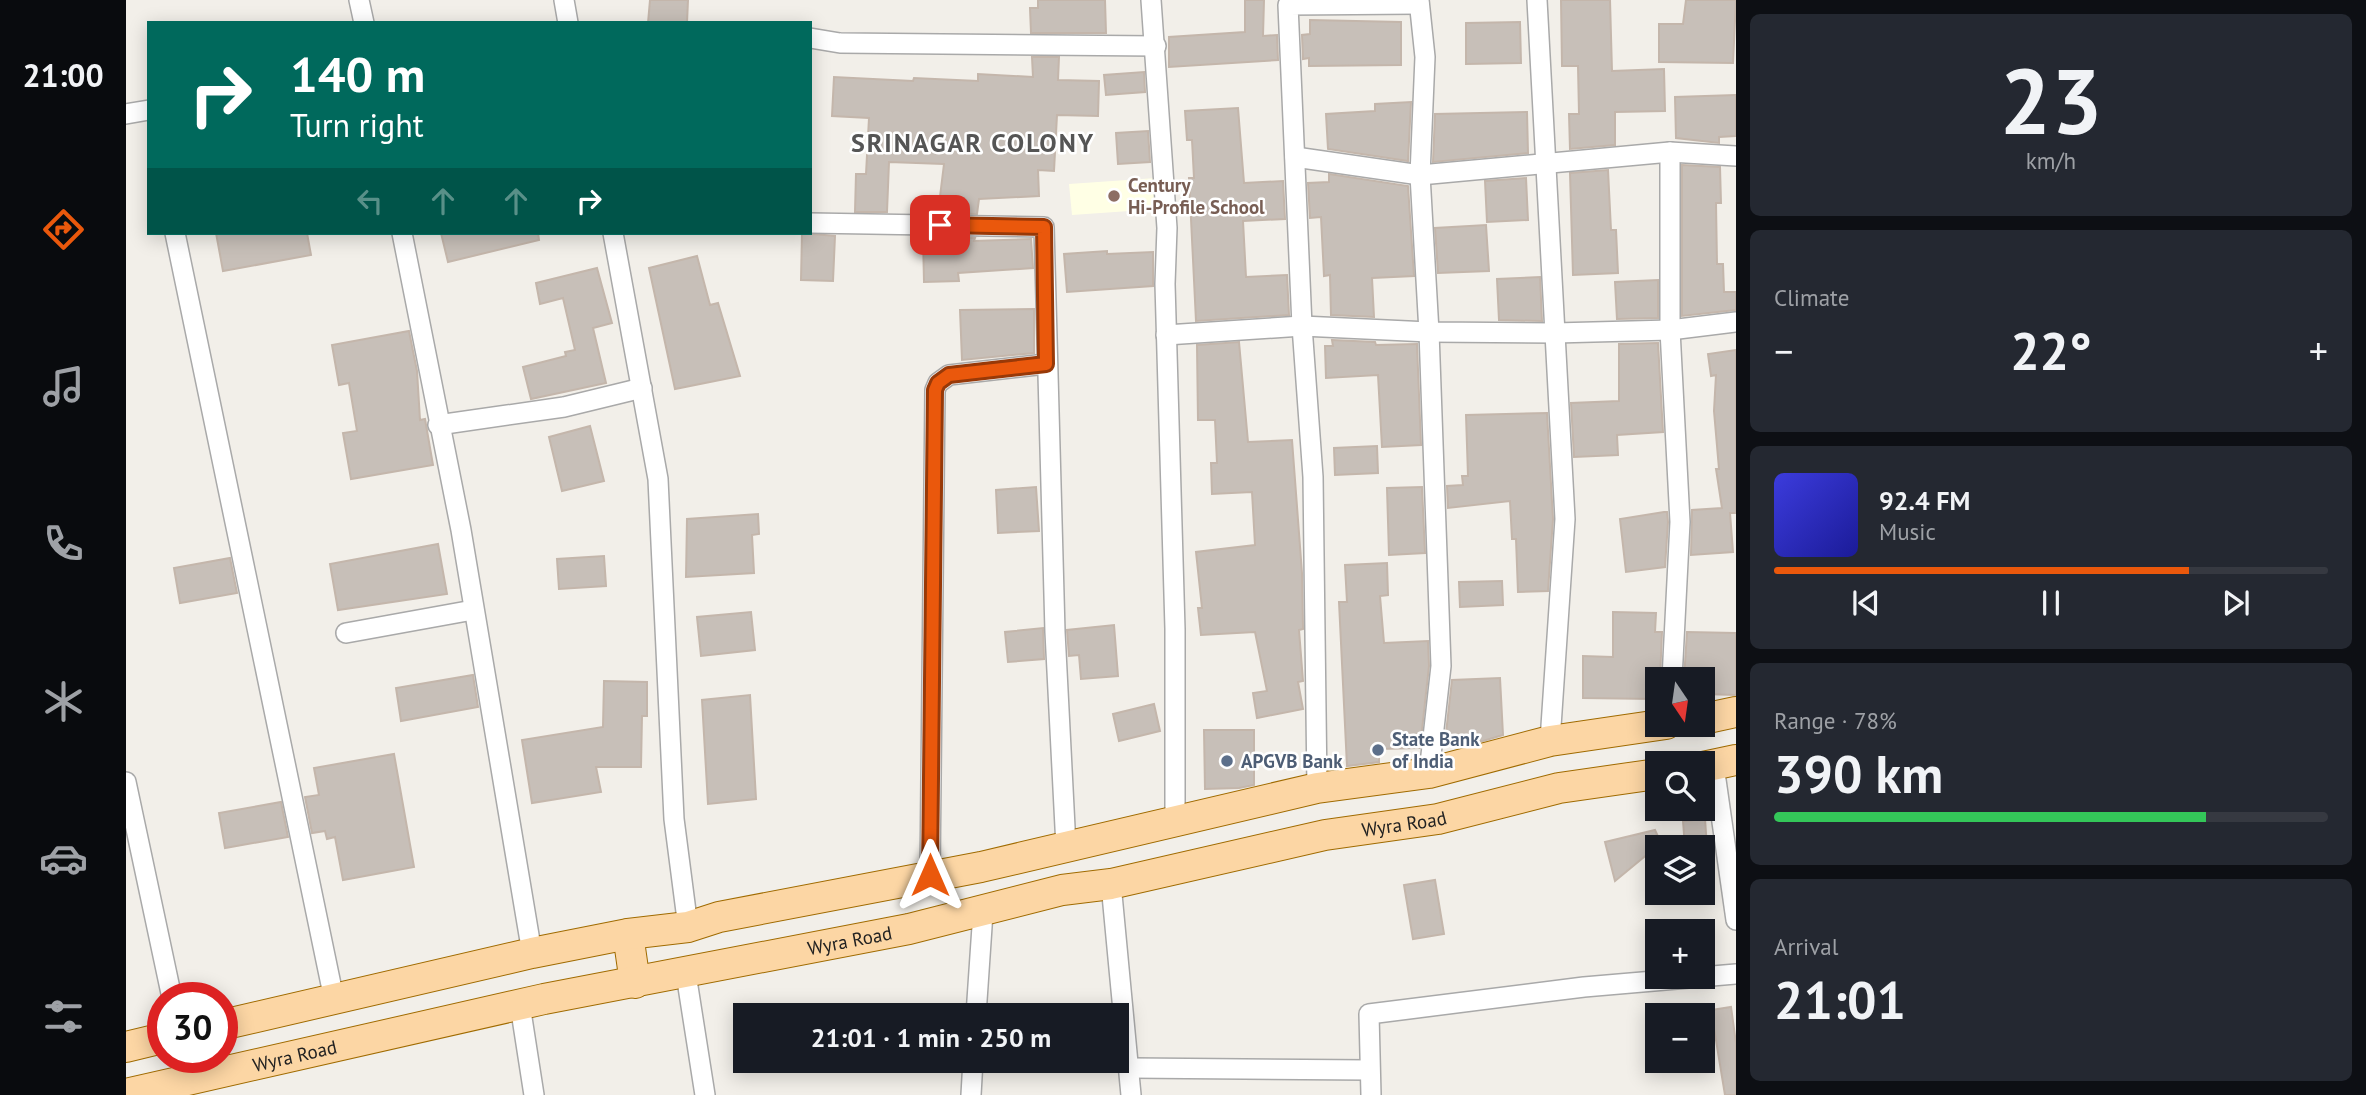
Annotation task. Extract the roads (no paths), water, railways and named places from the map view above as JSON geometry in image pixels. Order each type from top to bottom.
[{"type":"main road","points":[[1715,716],[1736,712]]},
{"type":"main road","points":[[238,1021],[533,953],[628,934],[688,926],[1066,847],[1175,819],[1317,788],[1429,773],[1550,741],[1645,727]]},
{"type":"main road","name":"Wyra Road","points":[[126,1094],[520,1005],[686,974],[983,912],[1062,890],[1111,884],[1325,835],[1438,819],[1559,788],[1645,776]]},
{"type":"main road","points":[[1264,800],[1270,847]]},
{"type":"main road","points":[[628,934],[635,983]]},
{"type":"main road","points":[[126,1047],[147,1042]]},
{"type":"street","points":[[359,0],[364,21]]},
{"type":"street","points":[[564,0],[568,21]]},
{"type":"street","points":[[1151,0],[1167,228],[1166,335],[1175,629],[1175,819]]},
{"type":"street","points":[[1537,0],[1565,519],[1550,741]]},
{"type":"street","points":[[1317,788],[1313,477],[1302,326],[1288,5],[1419,2],[1425,57],[1420,175],[1429,332],[1441,666],[1429,773]]},
{"type":"street","points":[[812,38],[840,43],[1156,47]]},
{"type":"street","points":[[126,114],[147,110]]},
{"type":"street","points":[[1670,152],[1670,330],[1680,522],[1673,667]]},
{"type":"street","points":[[1295,157],[1420,175],[1670,152],[1736,156]]},
{"type":"street","points":[[812,223],[1044,227],[1046,364],[1066,847]]},
{"type":"street","points":[[175,235],[334,999]]},
{"type":"street","points":[[402,235],[461,530],[533,953]]},
{"type":"street","points":[[613,235],[658,479],[674,820],[688,926]]},
{"type":"street","points":[[1166,335],[1302,326],[1429,332],[1555,333],[1670,330],[1736,322]]},
{"type":"street","points":[[930,875],[935,390],[938,383],[949,375],[1046,364]]},
{"type":"street","points":[[438,425],[564,407],[642,388]]},
{"type":"street","points":[[346,633],[473,610]]},
{"type":"street","points":[[1718,764],[1736,920]]},
{"type":"street","points":[[126,782],[169,982]]},
{"type":"street","points":[[1111,884],[1131,1068],[1131,1095]]},
{"type":"street","points":[[977,1003],[983,912]]},
{"type":"street","points":[[686,974],[705,1095]]},
{"type":"street","points":[[1371,1095],[1369,1014],[1584,988],[1736,974]]},
{"type":"street","points":[[520,1005],[534,1095]]},
{"type":"street","points":[[1131,1068],[1369,1070]]},
{"type":"street","points":[[971,1095],[972,1073]]},
{"type":"place","name":"Century Hi-Profile School","points":[[1114,196]]},
{"type":"place","name":"State Bank of India","points":[[1378,750]]},
{"type":"place","name":"APGVB Bank","points":[[1227,761]]},
{"type":"district","name":"SRINAGAR COLONY","points":[[973,142]]}]
